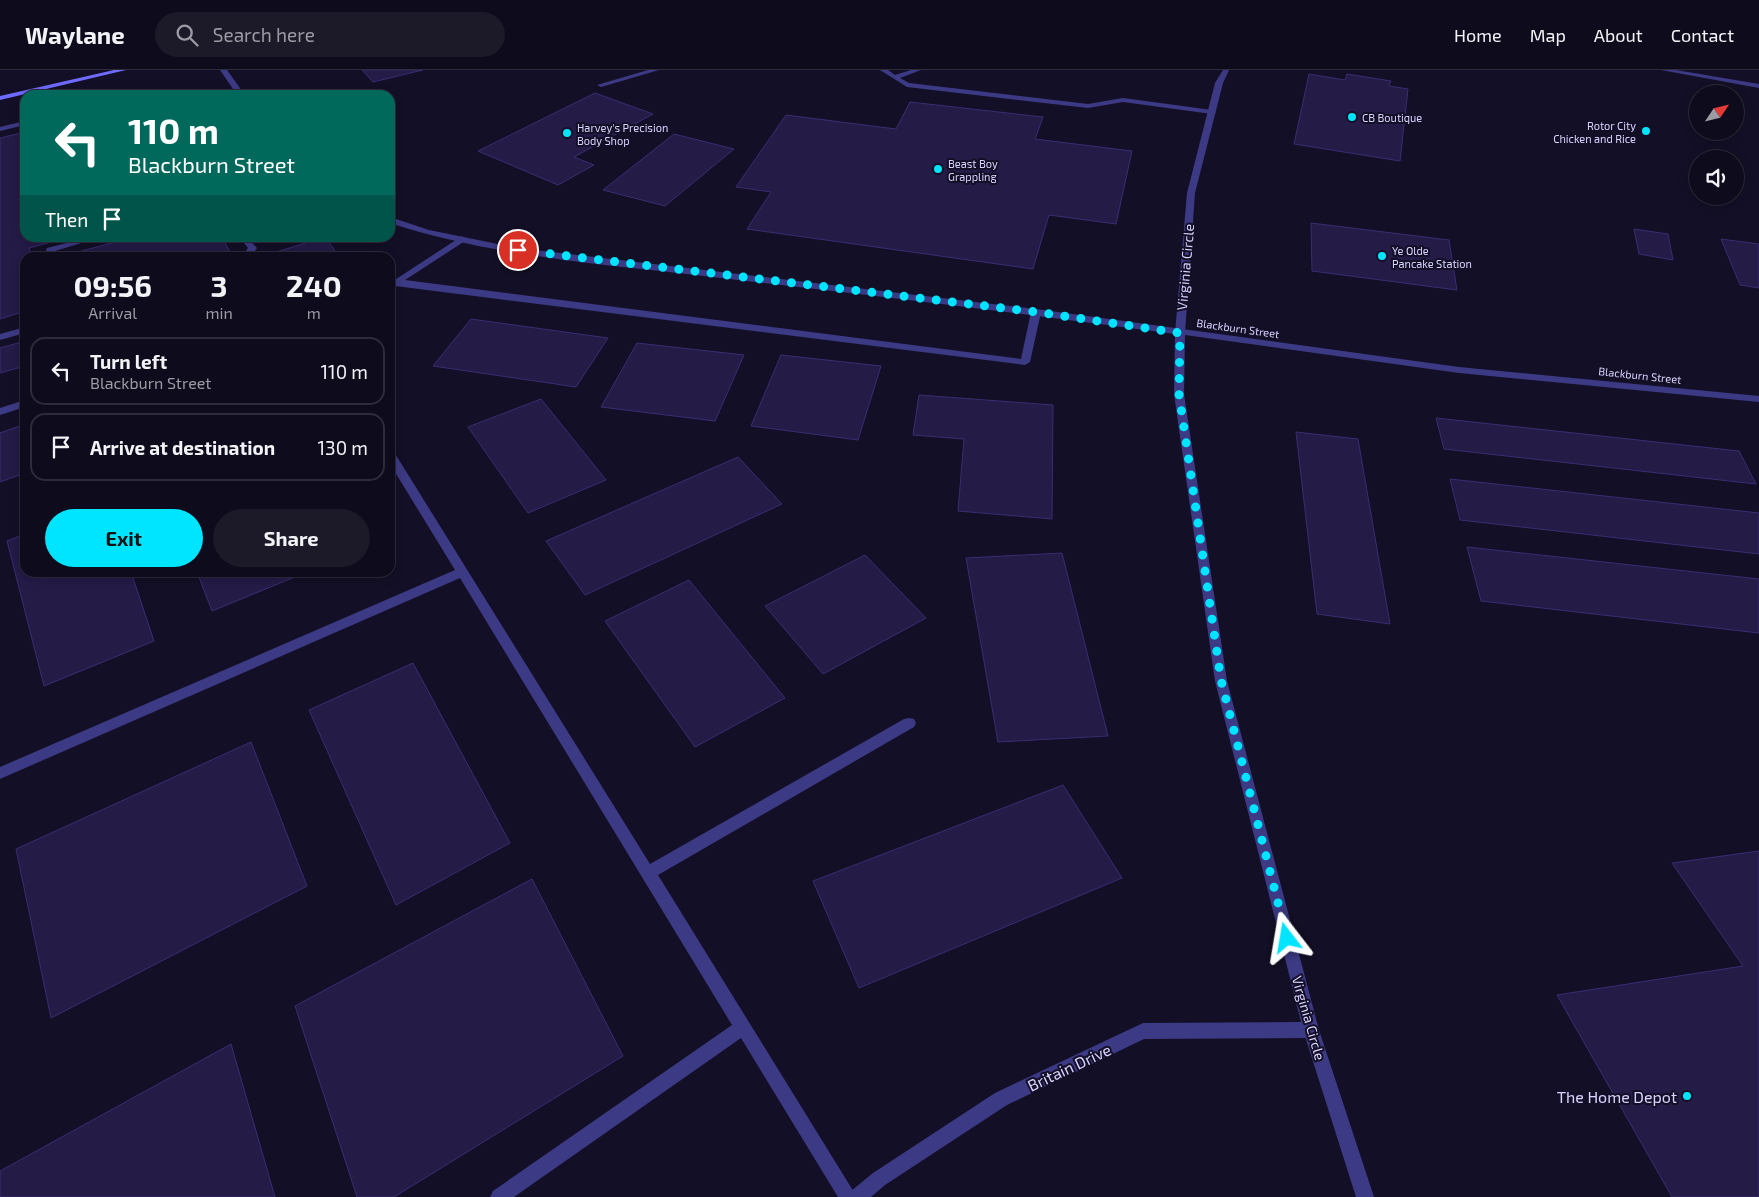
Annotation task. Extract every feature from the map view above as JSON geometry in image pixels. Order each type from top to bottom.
[{"type":"main road","points":[[35,90],[123,70]]},
{"type":"main road","points":[[0,98],[20,93]]},
{"type":"street","points":[[223,70],[237,90]]},
{"type":"street","points":[[601,85],[656,70]]},
{"type":"street","points":[[883,70],[908,84],[1088,106],[1123,100],[1212,112]]},
{"type":"street","points":[[894,77],[918,70]]},
{"type":"street","name":"Virginia Circle","points":[[1226,70],[1219,83],[1191,193],[1180,333],[1179,394],[1221,680],[1310,1030],[1365,1197]]},
{"type":"street","points":[[1664,70],[1759,86]]},
{"type":"street","points":[[0,129],[20,125]]},
{"type":"street","name":"Blackburn Street","points":[[395,222],[428,232],[527,252],[1036,312],[1459,370],[1759,399]]},
{"type":"street","points":[[395,282],[462,239]]},
{"type":"street","points":[[51,252],[50,250],[79,242]]},
{"type":"street","points":[[248,242],[253,248],[250,252]]},
{"type":"street","points":[[395,283],[1025,362],[1036,312]]},
{"type":"street","points":[[0,337],[20,331]]},
{"type":"street","points":[[0,412],[20,405]]},
{"type":"street","points":[[395,463],[848,1197]]},
{"type":"street","points":[[0,773],[462,572]]},
{"type":"street","points":[[648,874],[909,724]]},
{"type":"street","points":[[499,1197],[743,1027]]},
{"type":"street","name":"Britain Drive","points":[[857,1197],[879,1179],[1001,1099],[1143,1031],[1310,1030]]},
{"type":"building","points":[[362,70],[423,70],[373,82]]},
{"type":"building","name":"CB Boutique","points":[[1309,74],[1345,80],[1347,74],[1391,81],[1389,86],[1408,89],[1400,161],[1294,144]]},
{"type":"building","name":"Harvey's Precision Body Shop","points":[[595,93],[653,114],[574,157],[594,165],[558,185],[478,151]]},
{"type":"building","name":"Beast Boy Grappling","points":[[910,102],[1043,117],[1035,139],[1132,151],[1116,224],[1049,215],[1033,269],[747,229],[771,192],[736,187],[786,115],[896,129]]},
{"type":"building","points":[[20,133],[20,242],[51,242],[29,248],[30,252],[20,252],[20,313],[0,319],[0,138]]},
{"type":"building","points":[[674,134],[734,149],[665,206],[603,190]]},
{"type":"building","name":"Ye Olde Pancake Station","points":[[1311,223],[1449,240],[1457,290],[1312,271]]},
{"type":"building","points":[[1634,229],[1668,234],[1673,260],[1639,254]]},
{"type":"building","points":[[1721,239],[1759,244],[1759,288],[1740,285]]},
{"type":"building","points":[[115,242],[224,242],[230,252],[78,252]]},
{"type":"building","points":[[309,242],[329,242],[336,252],[276,252]]},
{"type":"building","points":[[471,319],[608,338],[576,387],[433,366]]},
{"type":"building","points":[[20,342],[20,367],[0,373],[0,348]]},
{"type":"building","points":[[637,343],[744,355],[715,421],[601,407]]},
{"type":"building","points":[[781,355],[881,366],[858,440],[751,426]]},
{"type":"building","points":[[919,395],[1053,405],[1052,519],[958,511],[964,439],[913,435]]},
{"type":"building","points":[[541,399],[606,480],[528,513],[468,427]]},
{"type":"building","points":[[1436,418],[1739,451],[1756,484],[1444,449]]},
{"type":"building","points":[[20,426],[20,475],[0,482],[0,433]]},
{"type":"building","points":[[1296,432],[1358,439],[1390,624],[1317,614]]},
{"type":"building","points":[[738,457],[782,504],[585,595],[546,541]]},
{"type":"building","points":[[1450,479],[1759,513],[1759,554],[1460,520]]},
{"type":"building","points":[[20,536],[20,577],[133,577],[154,641],[44,686],[7,541]]},
{"type":"building","points":[[1467,547],[1759,579],[1759,633],[1481,601]]},
{"type":"building","points":[[1062,553],[1108,736],[998,742],[966,558]]},
{"type":"building","points":[[865,555],[926,618],[823,674],[765,606]]},
{"type":"building","points":[[199,577],[295,577],[212,611]]},
{"type":"building","points":[[689,580],[785,698],[695,747],[605,621]]},
{"type":"building","points":[[413,663],[510,843],[396,905],[309,710]]},
{"type":"building","points":[[251,742],[307,886],[51,1018],[16,849]]},
{"type":"building","points":[[1063,785],[1122,878],[859,988],[813,881]]},
{"type":"building","name":"The Home Depot","points":[[1759,851],[1759,1197],[1672,1197],[1557,995],[1743,966],[1672,863]]},
{"type":"building","points":[[532,879],[623,1056],[394,1197],[357,1197],[295,1006]]},
{"type":"building","points":[[231,1044],[275,1197],[0,1197],[0,1171]]},
{"type":"place","name":"CB Boutique","points":[[1352,117]]},
{"type":"place","name":"Rotor City Chicken and Rice","points":[[1646,131]]},
{"type":"place","name":"Harvey's Precision Body Shop","points":[[567,133]]},
{"type":"place","name":"Beast Boy Grappling","points":[[938,169]]},
{"type":"place","name":"Ye Olde Pancake Station","points":[[1382,256]]},
{"type":"place","name":"The Home Depot","points":[[1687,1096]]},
{"type":"route","points":[[518,250],[1036,312],[1180,333],[1179,394],[1221,680],[1287,938]]}]
